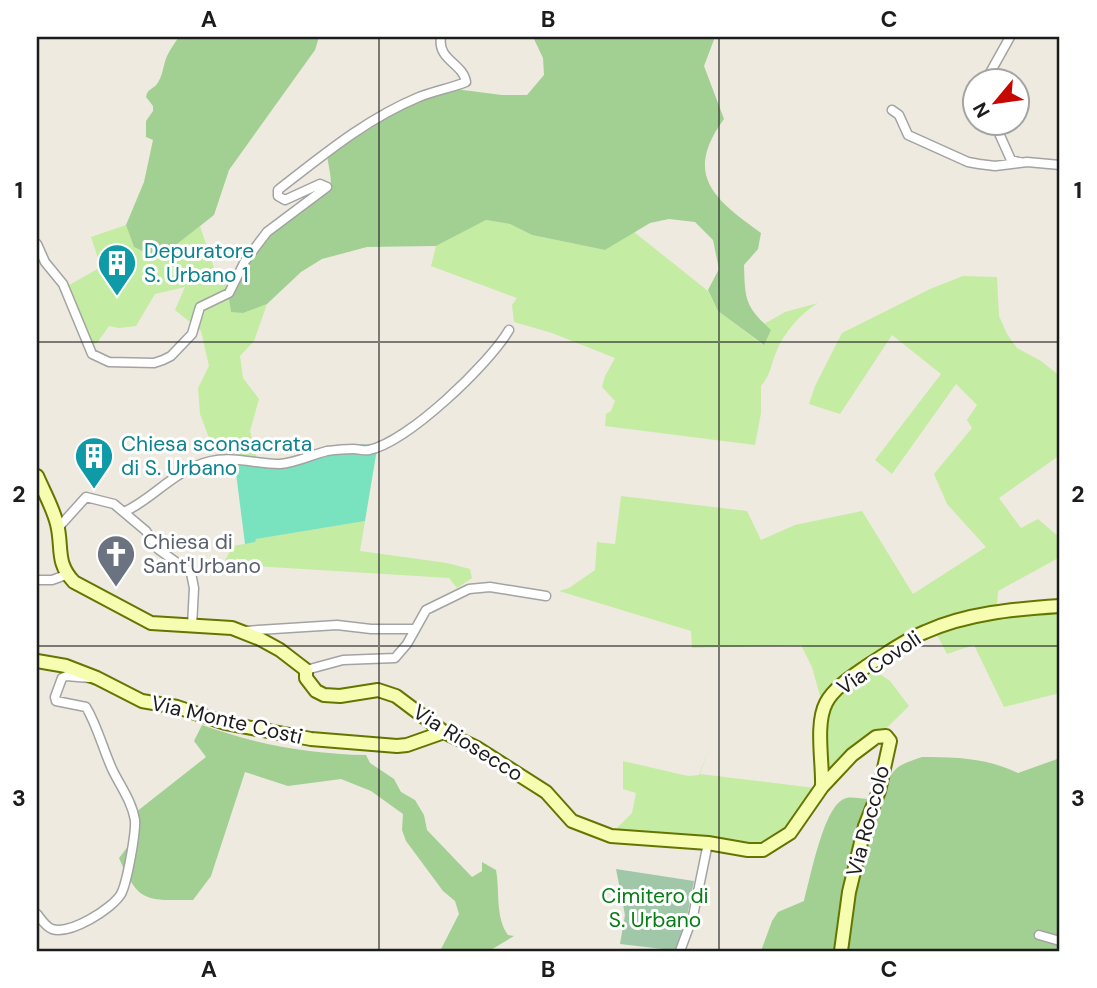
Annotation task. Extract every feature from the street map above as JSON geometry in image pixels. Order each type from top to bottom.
[{"type":"street","points":[[37,244],[45,262],[63,284],[92,354],[109,362],[154,363],[168,358],[192,334],[200,307],[231,290],[245,261],[267,232],[327,187],[320,184],[285,200],[278,196],[278,190],[345,138],[381,116],[420,97],[466,82],[464,75],[443,55],[440,48],[441,37]]},
{"type":"street","points":[[994,66],[1010,37]]},
{"type":"street","points":[[892,110],[899,115],[908,135],[968,162],[995,166],[1022,163],[1060,165]]},
{"type":"street","points":[[1000,136],[1011,160],[1022,163]]},
{"type":"street","points":[[124,512],[171,479],[211,461],[248,460],[280,464],[330,451],[369,450],[388,443],[462,386],[502,343],[509,330]]},
{"type":"street","points":[[37,476],[58,528],[60,557],[66,575],[52,580],[37,580]]},
{"type":"street","points":[[58,528],[86,498],[114,503],[146,531],[158,549],[191,573],[194,588],[192,626]]},
{"type":"street","name":"Via Riosecco","points":[[66,575],[74,583],[143,620],[169,625],[232,628],[280,650],[306,670],[306,678],[320,694],[341,696],[378,690],[396,696],[444,732],[477,748],[536,786],[578,824],[611,836],[762,850],[771,847],[790,833],[822,787]]},
{"type":"street","points":[[306,670],[344,660],[392,660],[402,651],[428,609],[473,588],[489,587],[546,596]]},
{"type":"street","name":"Via Covoli","points":[[822,787],[821,727],[825,704],[836,690],[860,671],[923,632],[968,617],[1060,606]]},
{"type":"street","points":[[241,632],[337,625],[371,629],[415,629]]},
{"type":"street","name":"Via Monte Costi","points":[[37,661],[66,666],[142,701],[177,707],[225,723],[302,738],[397,746],[444,732]]},
{"type":"street","name":"Via Monte Costi","points":[[37,914],[51,929],[67,928],[98,916],[122,893],[134,840],[135,820],[130,803],[86,706],[61,703],[56,701],[55,697],[59,682],[66,676],[97,678]]},
{"type":"street","name":"Via Roccolo","points":[[822,787],[861,748],[880,736],[888,738],[890,748],[879,791],[865,825],[849,892],[841,951]]},
{"type":"street","points":[[680,951],[693,916],[708,843]]},
{"type":"street","points":[[1039,935],[1060,941]]},
{"type":"green space","points":[[179,37],[319,37],[315,50],[229,170],[214,215],[167,252],[151,255],[134,247],[126,225],[144,182],[153,140],[146,137],[146,121],[153,111],[153,106],[146,97],[159,81],[167,56]]},
{"type":"green space","points":[[533,37],[715,37],[704,66],[724,119],[712,139],[706,156],[705,171],[709,184],[718,197],[761,233],[758,249],[744,265],[748,302],[771,330],[764,345],[718,311],[708,290],[719,269],[713,240],[695,222],[669,219],[650,223],[605,250],[532,235],[510,224],[486,220],[436,246],[367,247],[322,259],[301,272],[267,304],[243,313],[231,312],[227,286],[241,275],[259,246],[276,226],[329,192],[331,177],[327,151],[354,139],[402,108],[455,89],[527,95],[544,75],[543,58]]},
{"type":"green space","points":[[486,220],[510,224],[532,235],[605,250],[634,232],[708,291],[718,311],[763,345],[771,330],[764,324],[785,312],[818,303],[800,317],[784,337],[761,386],[761,413],[755,445],[605,426],[606,414],[611,411],[615,401],[602,387],[615,358],[552,333],[514,322],[512,305],[517,298],[431,266],[436,246]]},
{"type":"green space","points":[[126,225],[134,247],[167,252],[200,226],[216,274],[227,286],[231,311],[243,313],[267,304],[254,341],[240,356],[243,378],[259,399],[250,431],[257,460],[243,458],[238,469],[211,443],[200,414],[198,388],[209,366],[201,331],[175,310],[185,287],[155,294],[136,326],[109,326],[97,343],[86,346],[64,288],[101,267],[91,237]]},
{"type":"green space","points":[[963,276],[997,277],[999,316],[1007,334],[1017,348],[1041,361],[1060,376],[1060,455],[999,498],[1021,528],[1038,519],[1060,538],[1060,557],[998,591],[997,606],[1059,600],[1060,693],[1004,707],[974,645],[947,654],[935,631],[871,668],[890,681],[909,706],[783,830],[764,844],[755,846],[612,833],[632,813],[636,793],[623,789],[623,761],[688,776],[699,775],[709,748],[700,774],[815,788],[818,779],[820,696],[812,667],[801,645],[692,648],[691,631],[559,591],[569,588],[595,570],[597,542],[615,544],[621,496],[747,511],[761,540],[795,525],[862,511],[913,594],[986,547],[947,504],[934,474],[972,428],[967,420],[977,405],[956,384],[892,474],[875,460],[941,374],[892,335],[840,414],[809,404],[815,386],[842,333],[930,289]]},
{"type":"green space","points":[[375,444],[378,451],[365,521],[256,539],[255,542],[245,544],[236,473],[243,458],[283,462],[349,445]]},
{"type":"green space","points":[[365,521],[360,551],[447,563],[470,569],[472,578],[457,588],[449,578],[223,564],[233,546],[255,542],[255,539]]},
{"type":"green space","points":[[202,725],[282,747],[366,755],[370,763],[394,779],[401,792],[415,800],[424,815],[427,830],[472,877],[482,871],[482,862],[496,870],[501,920],[508,935],[514,936],[489,951],[440,951],[459,914],[455,901],[443,891],[406,841],[402,830],[403,814],[371,791],[341,779],[288,786],[245,772],[211,876],[193,900],[154,899],[139,892],[119,858],[129,845],[131,816],[206,757],[194,741]]},
{"type":"green space","points":[[922,757],[983,761],[1018,773],[1060,758],[1060,951],[761,951],[778,912],[804,901],[818,846],[835,807],[846,798],[873,798],[884,789],[897,768]]},
{"type":"green space","name":"Cimitero di S. Urbano","points":[[616,869],[694,881],[680,951],[620,944],[625,915]]},
{"type":"place","name":"Depuratore S. Urbano 1","points":[[117,297]]},
{"type":"place","name":"Chiesa sconsacrata di S. Urbano","points":[[94,490]]},
{"type":"place","name":"Chiesa di Sant'Urbano","points":[[116,588]]}]
